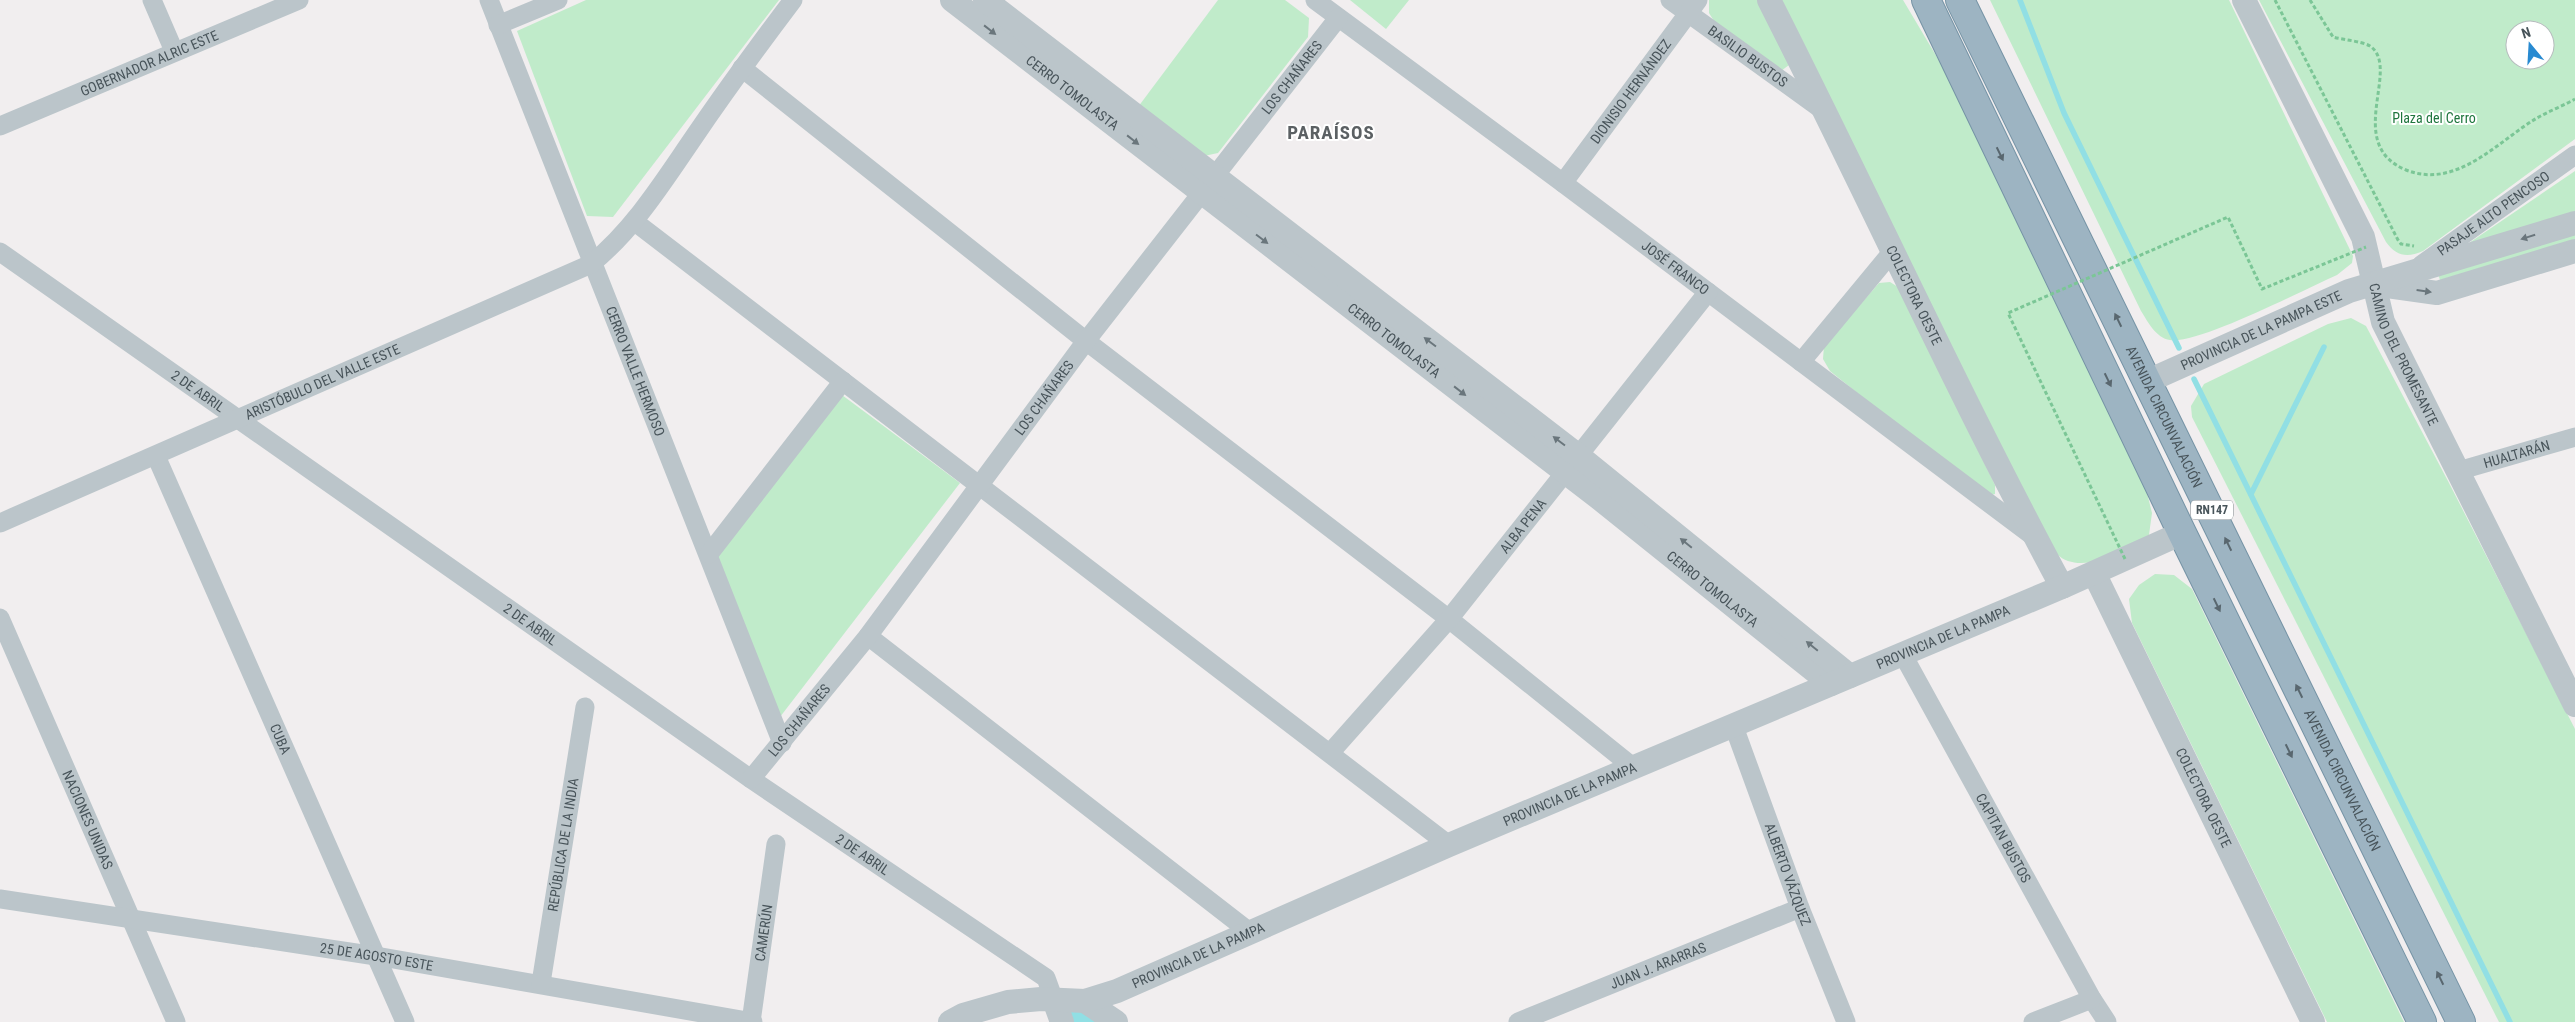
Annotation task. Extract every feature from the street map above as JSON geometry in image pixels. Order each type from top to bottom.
[{"type":"highway","points":[[1912,0],[1982,116]]},
{"type":"highway","name":"RN147","points":[[1926,0],[2182,533],[2422,1022]]},
{"type":"highway","name":"AVENIDA CIRCUNVALACIÓN","points":[[1960,0],[2461,1022]]},
{"type":"highway","points":[[1965,0],[1980,41]]},
{"type":"street","points":[[152,0],[174,51]]},
{"type":"street","name":"GOBERNADOR ALRIC ESTE","points":[[0,126],[174,51],[299,0]]},
{"type":"street","name":"CERRO VALLE HERMOSO","points":[[489,0],[591,264],[709,554],[782,742]]},
{"type":"street","points":[[498,25],[558,0]]},
{"type":"street","name":"ARISTÓBULO DEL VALLE ESTE","points":[[0,523],[591,264],[614,246],[635,222],[742,68],[793,0]]},
{"type":"street","name":"CERRO TOMOLASTA","points":[[952,0],[1208,185],[1573,465],[1840,680]]},
{"type":"street","name":"CERRO TOMOLASTA","points":[[984,0],[1208,185]]},
{"type":"street","name":"JOSÉ FRANCO","points":[[1315,0],[1563,183],[2035,537]]},
{"type":"street","name":"BASILIO BUSTOS","points":[[1670,0],[1693,6],[1827,113]]},
{"type":"street","name":"COLECTORA OESTE","points":[[1769,0],[1827,113],[1892,252],[2062,587]]},
{"type":"street","name":"CAMINO DEL PROMESANTE","points":[[2244,0],[2354,216],[2366,247],[2376,284],[2383,322],[2575,705]]},
{"type":"street","name":"DIONISIO HERNÁNDEZ","points":[[1563,183],[1693,6]]},
{"type":"street","name":"LOS CHAÑARES","points":[[751,779],[868,636],[1086,341],[1338,18]]},
{"type":"street","points":[[742,68],[1086,341],[1449,619],[1634,768]]},
{"type":"street","name":"PASAJE ALTO PENCOSO","points":[[2412,272],[2575,154]]},
{"type":"street","points":[[635,222],[1449,845]]},
{"type":"street","name":"PROVINCIA DE LA PAMPA ESTE","points":[[2148,381],[2349,291],[2575,223]]},
{"type":"street","name":"PROVINCIA DE LA PAMPA ESTE","points":[[2376,284],[2437,293],[2575,251]]},
{"type":"street","name":"2 DE ABRIL","points":[[0,252],[751,779],[1046,978],[1054,1000]]},
{"type":"street","points":[[1801,362],[1892,252]]},
{"type":"street","name":"ALBA PENA","points":[[1330,753],[1449,619],[1573,465],[1708,292]]},
{"type":"street","points":[[709,554],[843,381]]},
{"type":"street","name":"HUALTARÁN","points":[[2458,471],[2575,437]]},
{"type":"street","name":"CUBA","points":[[156,456],[405,1022]]},
{"type":"street","name":"PROVINCIA DE LA PAMPA","points":[[950,1022],[964,1015],[1008,1002],[1085,1001],[1117,992],[1449,845],[2062,587],[2182,533]]},
{"type":"street","name":"COLECTORA OESTE","points":[[2094,572],[2313,1022]]},
{"type":"street","name":"NACIONES UNIDAS","points":[[0,618],[176,1022]]},
{"type":"street","points":[[868,636],[1251,933]]},
{"type":"street","name":"CAPITAN BUSTOS","points":[[1902,653],[2092,999],[2107,1022]]},
{"type":"street","name":"REPÚBLICA DE LA INDIA","points":[[541,983],[585,707]]},
{"type":"street","name":"ALBERTO VÁZQUEZ","points":[[1733,724],[1800,908],[1846,1022]]},
{"type":"street","name":"CAMERÚN","points":[[752,1022],[776,844]]},
{"type":"street","name":"25 DE AGOSTO ESTE","points":[[0,899],[376,956],[541,983],[752,1022]]},
{"type":"street","name":"JUAN J. ARARRAS","points":[[1518,1022],[1800,908]]},
{"type":"street","points":[[2033,1022],[2092,999]]},
{"type":"street","points":[[1054,1000],[1062,1022]]},
{"type":"street","points":[[1085,1001],[1116,1022]]},
{"type":"path","points":[[2275,0],[2398,240],[2406,246],[2420,244]]},
{"type":"path","points":[[2310,0],[2333,37],[2369,46],[2379,56],[2380,74],[2374,122],[2377,139],[2388,158],[2406,170],[2429,174],[2449,172],[2477,160],[2537,118],[2575,100]]},
{"type":"path","points":[[2125,559],[2008,313],[2228,217],[2262,289],[2366,247]]},
{"type":"green space","points":[[586,0],[779,0],[613,217],[587,216],[517,31]]},
{"type":"green space","points":[[1218,0],[1285,0],[1309,18],[1308,37],[1218,153],[1204,156],[1138,107]]},
{"type":"green space","points":[[1350,0],[1409,0],[1386,29]]},
{"type":"green space","points":[[1709,0],[1759,0],[1789,65],[1781,71],[1714,21],[1709,13]]},
{"type":"green space","points":[[1778,0],[1903,0],[1947,74],[2144,481],[2152,513],[2148,542],[2115,556],[2089,563],[2077,563],[2066,560],[2050,546],[2041,532]]},
{"type":"green space","points":[[1990,0],[2229,0],[2353,256],[2352,263],[2337,275],[2227,325],[2184,339],[2165,339],[2153,329],[2141,311]]},
{"type":"green space","name":"Plaza del Cerro","points":[[2259,0],[2575,0],[2575,139],[2423,251],[2407,255],[2398,253],[2390,247]]},
{"type":"green space","points":[[2575,171],[2575,213],[2469,243]]},
{"type":"green space","points":[[2575,233],[2575,240],[2440,280],[2438,274]]},
{"type":"green space","points":[[1890,282],[1898,287],[1995,485],[1995,494],[1986,496],[1830,371],[1823,359],[1824,346],[1879,283]]},
{"type":"green space","points":[[2351,318],[2366,326],[2575,729],[2575,1022],[2499,1022],[2192,417],[2191,406],[2204,384],[2328,324]]},
{"type":"green space","points":[[842,395],[960,483],[780,717],[716,558]]},
{"type":"green space","points":[[2155,574],[2174,575],[2192,589],[2404,1022],[2327,1022],[2132,623],[2129,599],[2139,585]]},
{"type":"waterway","points":[[2020,0],[2064,113],[2179,348]]},
{"type":"waterway","points":[[2251,494],[2324,347]]},
{"type":"waterway","points":[[2194,379],[2510,1022]]},
{"type":"waterway","points":[[1073,1011],[1090,1022]]},
{"type":"district","name":"PARAÍSOS","points":[[1331,132]]}]
